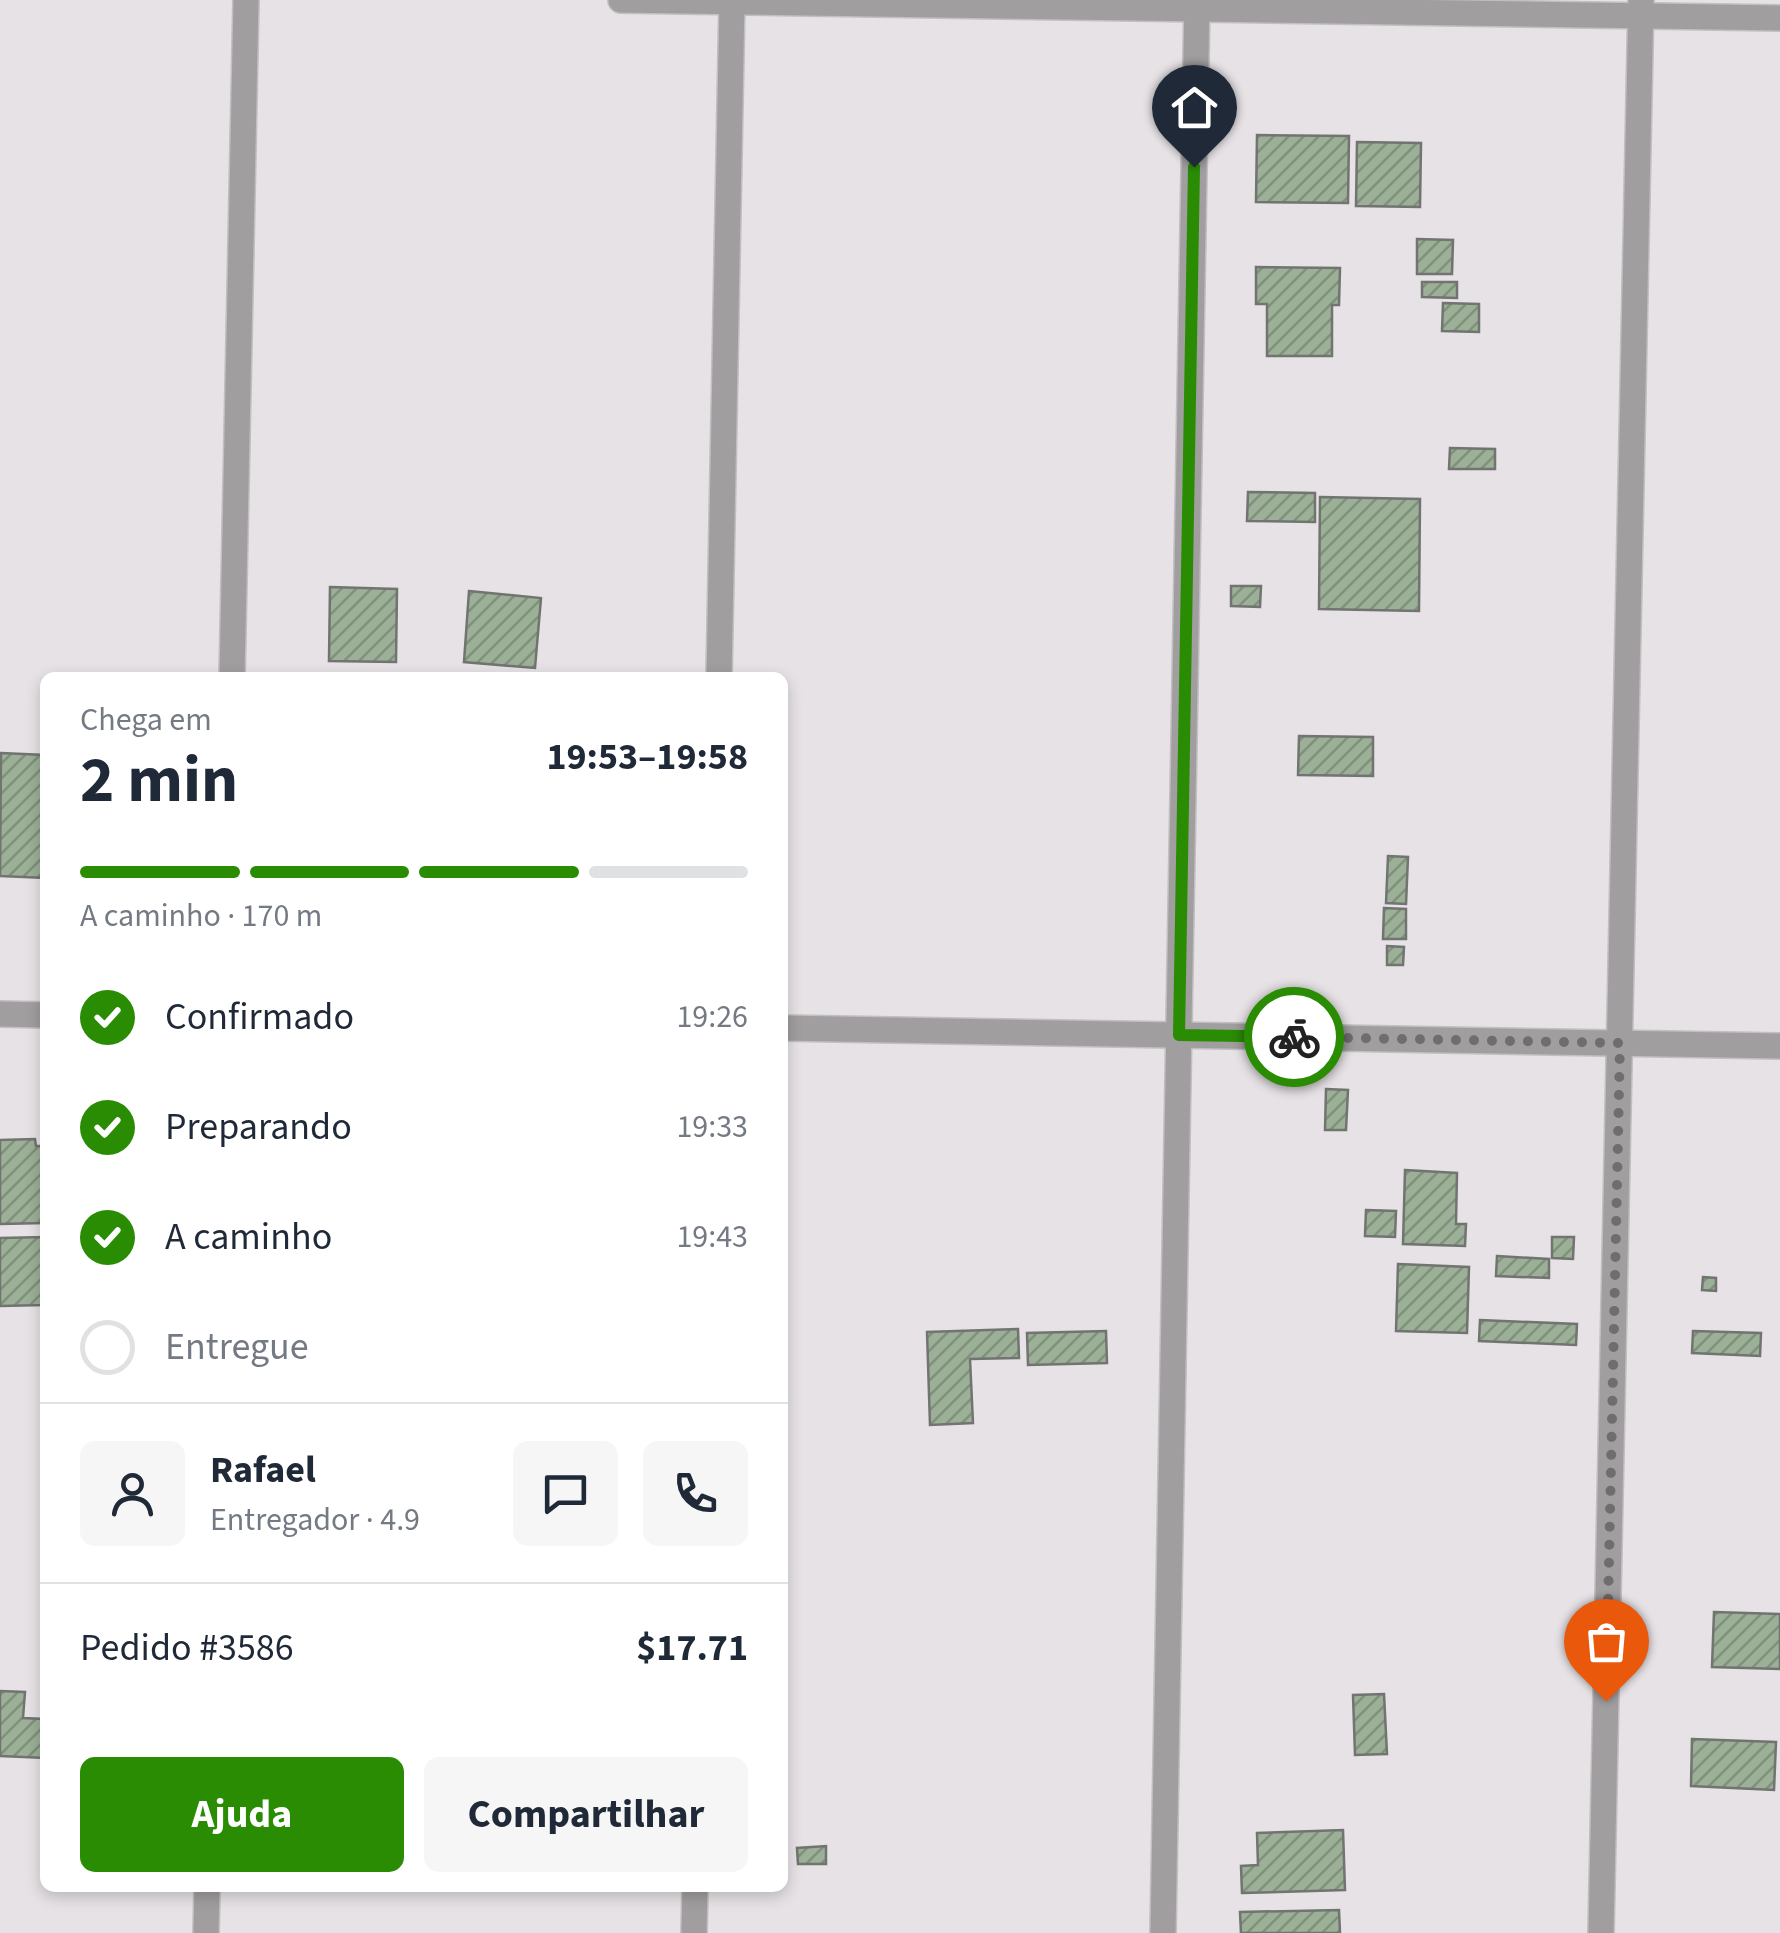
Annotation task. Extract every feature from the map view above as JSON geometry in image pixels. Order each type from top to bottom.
[{"type":"street","points":[[232,672],[246,0]]},
{"type":"street","points":[[621,0],[1641,8],[1780,18]]},
{"type":"street","points":[[719,672],[732,1]]},
{"type":"street","points":[[1162,1933],[1197,4]]},
{"type":"street","points":[[1601,1933],[1641,8]]},
{"type":"street","points":[[0,1014],[40,1015]]},
{"type":"street","points":[[788,1028],[1780,1046]]},
{"type":"street","points":[[206,1933],[207,1892]]},
{"type":"street","points":[[694,1933],[695,1892]]},
{"type":"building","points":[[1257,135],[1349,136],[1348,203],[1256,202]]},
{"type":"building","points":[[1357,142],[1421,143],[1420,207],[1356,206]]},
{"type":"building","points":[[1417,239],[1453,240],[1452,274],[1417,274]]},
{"type":"building","points":[[1256,267],[1340,268],[1339,305],[1332,305],[1332,356],[1267,356],[1267,304],[1256,304]]},
{"type":"building","points":[[1422,282],[1457,282],[1457,298],[1422,297]]},
{"type":"building","points":[[1443,303],[1479,304],[1479,332],[1442,331]]},
{"type":"building","points":[[1450,448],[1495,449],[1495,469],[1449,469]]},
{"type":"building","points":[[1248,492],[1315,493],[1315,522],[1247,521]]},
{"type":"building","points":[[1320,497],[1420,499],[1419,611],[1319,609]]},
{"type":"building","points":[[1231,586],[1261,586],[1260,607],[1231,606]]},
{"type":"building","points":[[330,587],[397,589],[396,662],[329,661]]},
{"type":"building","points":[[469,591],[541,598],[535,668],[464,662]]},
{"type":"building","points":[[1299,736],[1373,737],[1373,776],[1298,775]]},
{"type":"building","points":[[1,753],[40,755],[40,878],[0,876]]},
{"type":"building","points":[[1388,856],[1408,857],[1406,904],[1386,903]]},
{"type":"building","points":[[1384,908],[1406,909],[1406,939],[1383,939]]},
{"type":"building","points":[[1387,946],[1404,947],[1403,965],[1387,965]]},
{"type":"building","points":[[1326,1089],[1348,1090],[1346,1130],[1325,1130]]},
{"type":"building","points":[[35,1139],[36,1146],[40,1146],[40,1223],[0,1224],[0,1140]]},
{"type":"building","points":[[1405,1170],[1457,1173],[1456,1224],[1466,1224],[1465,1246],[1403,1244]]},
{"type":"building","points":[[1366,1210],[1396,1211],[1395,1237],[1365,1236]]},
{"type":"building","points":[[40,1237],[40,1305],[0,1306],[0,1238]]},
{"type":"building","points":[[1552,1237],[1574,1237],[1573,1259],[1552,1258]]},
{"type":"building","points":[[1497,1256],[1549,1259],[1549,1278],[1496,1276]]},
{"type":"building","points":[[1398,1264],[1469,1267],[1467,1333],[1396,1331]]},
{"type":"building","points":[[1703,1277],[1716,1278],[1716,1291],[1702,1290]]},
{"type":"building","points":[[1480,1320],[1577,1324],[1576,1345],[1479,1341]]},
{"type":"building","points":[[1018,1329],[1019,1358],[970,1359],[973,1423],[930,1425],[927,1332]]},
{"type":"building","points":[[1106,1331],[1107,1363],[1028,1365],[1027,1333]]},
{"type":"building","points":[[1693,1331],[1761,1333],[1760,1356],[1692,1353]]},
{"type":"building","points":[[1714,1612],[1780,1614],[1780,1669],[1712,1667]]},
{"type":"building","points":[[0,1691],[25,1692],[23,1718],[40,1719],[40,1758],[0,1756]]},
{"type":"building","points":[[1384,1694],[1387,1754],[1355,1755],[1353,1695]]},
{"type":"building","points":[[1692,1739],[1776,1742],[1774,1790],[1691,1786]]},
{"type":"building","points":[[1343,1830],[1345,1890],[1242,1893],[1241,1866],[1258,1865],[1257,1833]]},
{"type":"building","points":[[826,1846],[826,1864],[798,1864],[797,1848]]},
{"type":"building","points":[[1339,1910],[1340,1933],[1241,1933],[1240,1912]]},
{"type":"way so far","points":[[1294,1037],[1620,1043],[1606,1701]]},
{"type":"route","points":[[1194,167],[1179,1035],[1294,1037]]}]
